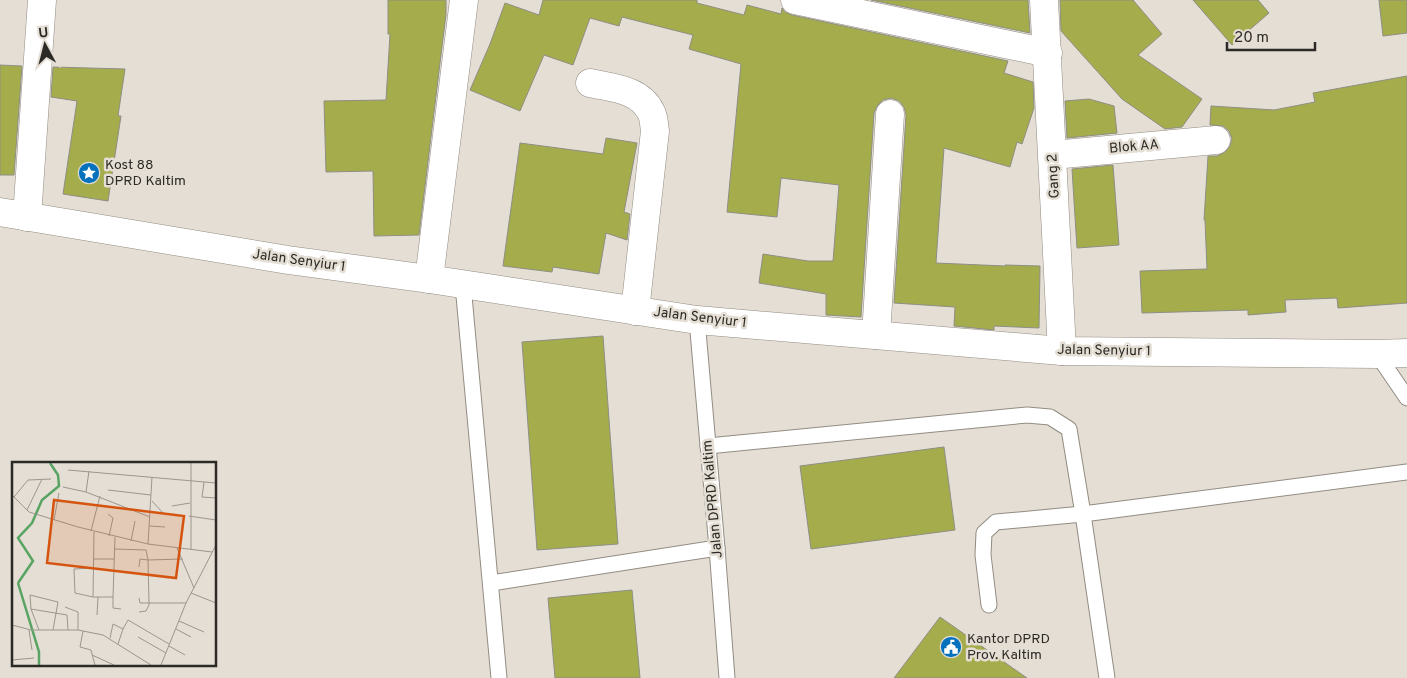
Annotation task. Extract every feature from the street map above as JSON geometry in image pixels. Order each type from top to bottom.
[{"type":"street","points":[[28,217],[42,0]]},
{"type":"street","points":[[429,279],[464,0]]},
{"type":"street","points":[[795,0],[1048,52]]},
{"type":"street","name":"Gang 2","points":[[1044,0],[1062,351]]},
{"type":"street","points":[[590,83],[633,93],[644,102],[652,113],[655,131],[635,311]]},
{"type":"street","points":[[876,335],[890,114]]},
{"type":"street","name":"Blok AA","points":[[1053,155],[1216,140]]},
{"type":"street","name":"Jalan Senyiur 1","points":[[0,212],[288,260],[429,279],[697,320],[1062,351],[1407,353]]},
{"type":"lane","points":[[463,285],[490,583],[495,678]]},
{"type":"lane","name":"Jalan DPRD Kaltim","points":[[697,320],[727,678]]},
{"type":"lane","points":[[1376,354],[1407,398]]},
{"type":"lane","points":[[708,446],[1027,415],[1050,417],[1069,429],[1107,678]]},
{"type":"lane","points":[[989,605],[983,555],[984,533],[996,522],[1083,514],[1407,472]]},
{"type":"lane","points":[[490,583],[717,548]]},
{"type":"building","points":[[388,0],[446,0],[446,14],[419,235],[374,236],[373,171],[326,172],[324,101],[386,100],[390,34],[388,34]]},
{"type":"building","points":[[543,0],[697,0],[697,3],[744,15],[747,5],[781,14],[782,8],[785,12],[792,15],[1008,61],[1004,73],[1033,82],[1034,108],[1022,144],[1017,142],[1010,167],[944,148],[936,263],[1040,266],[1039,328],[994,326],[994,330],[954,326],[955,307],[894,303],[906,115],[904,107],[899,101],[891,98],[883,100],[877,106],[874,113],[861,317],[826,315],[826,294],[759,283],[763,254],[808,261],[833,261],[839,185],[781,178],[777,217],[727,212],[741,64],[689,49],[693,35],[622,17],[619,26],[590,18],[573,65],[544,55],[520,111],[470,90],[505,3],[539,15]]},
{"type":"building","points":[[871,0],[1028,0],[1030,33]]},
{"type":"building","points":[[1060,0],[1133,0],[1162,34],[1138,55],[1202,99],[1182,127],[1165,129],[1122,99],[1061,31]]},
{"type":"building","points":[[1193,0],[1258,0],[1269,13],[1232,45]]},
{"type":"building","points":[[1379,0],[1407,0],[1407,33],[1383,36]]},
{"type":"building","points":[[0,65],[22,66],[14,175],[0,175]]},
{"type":"building","points":[[53,67],[125,69],[118,116],[121,116],[108,201],[63,194],[77,101],[51,97]]},
{"type":"building","points":[[1407,76],[1407,303],[1338,308],[1337,298],[1285,300],[1286,312],[1248,315],[1248,310],[1142,313],[1140,271],[1207,269],[1204,220],[1208,156],[1217,156],[1225,152],[1230,146],[1232,139],[1229,131],[1223,126],[1210,125],[1211,106],[1274,110],[1315,102],[1313,93]]},
{"type":"building","points":[[1089,99],[1114,106],[1117,133],[1067,138],[1065,101]]},
{"type":"building","points":[[606,138],[637,143],[624,212],[630,214],[627,240],[606,233],[599,274],[553,267],[552,272],[503,266],[520,143],[603,154]]},
{"type":"building","points":[[1113,165],[1119,245],[1077,248],[1072,169]]},
{"type":"building","points":[[603,336],[618,544],[537,550],[522,342]]},
{"type":"building","points":[[944,447],[955,530],[811,549],[800,466]]},
{"type":"building","points":[[632,590],[640,678],[555,678],[548,598]]},
{"type":"building","name":"Kantor DPRD Prov. Kaltim","points":[[940,617],[1027,678],[894,678]]},
{"type":"place","name":"Kost 88 DPRD Kaltim","points":[[89,173]]},
{"type":"place","name":"Kantor DPRD Prov. Kaltim","points":[[951,647]]}]
